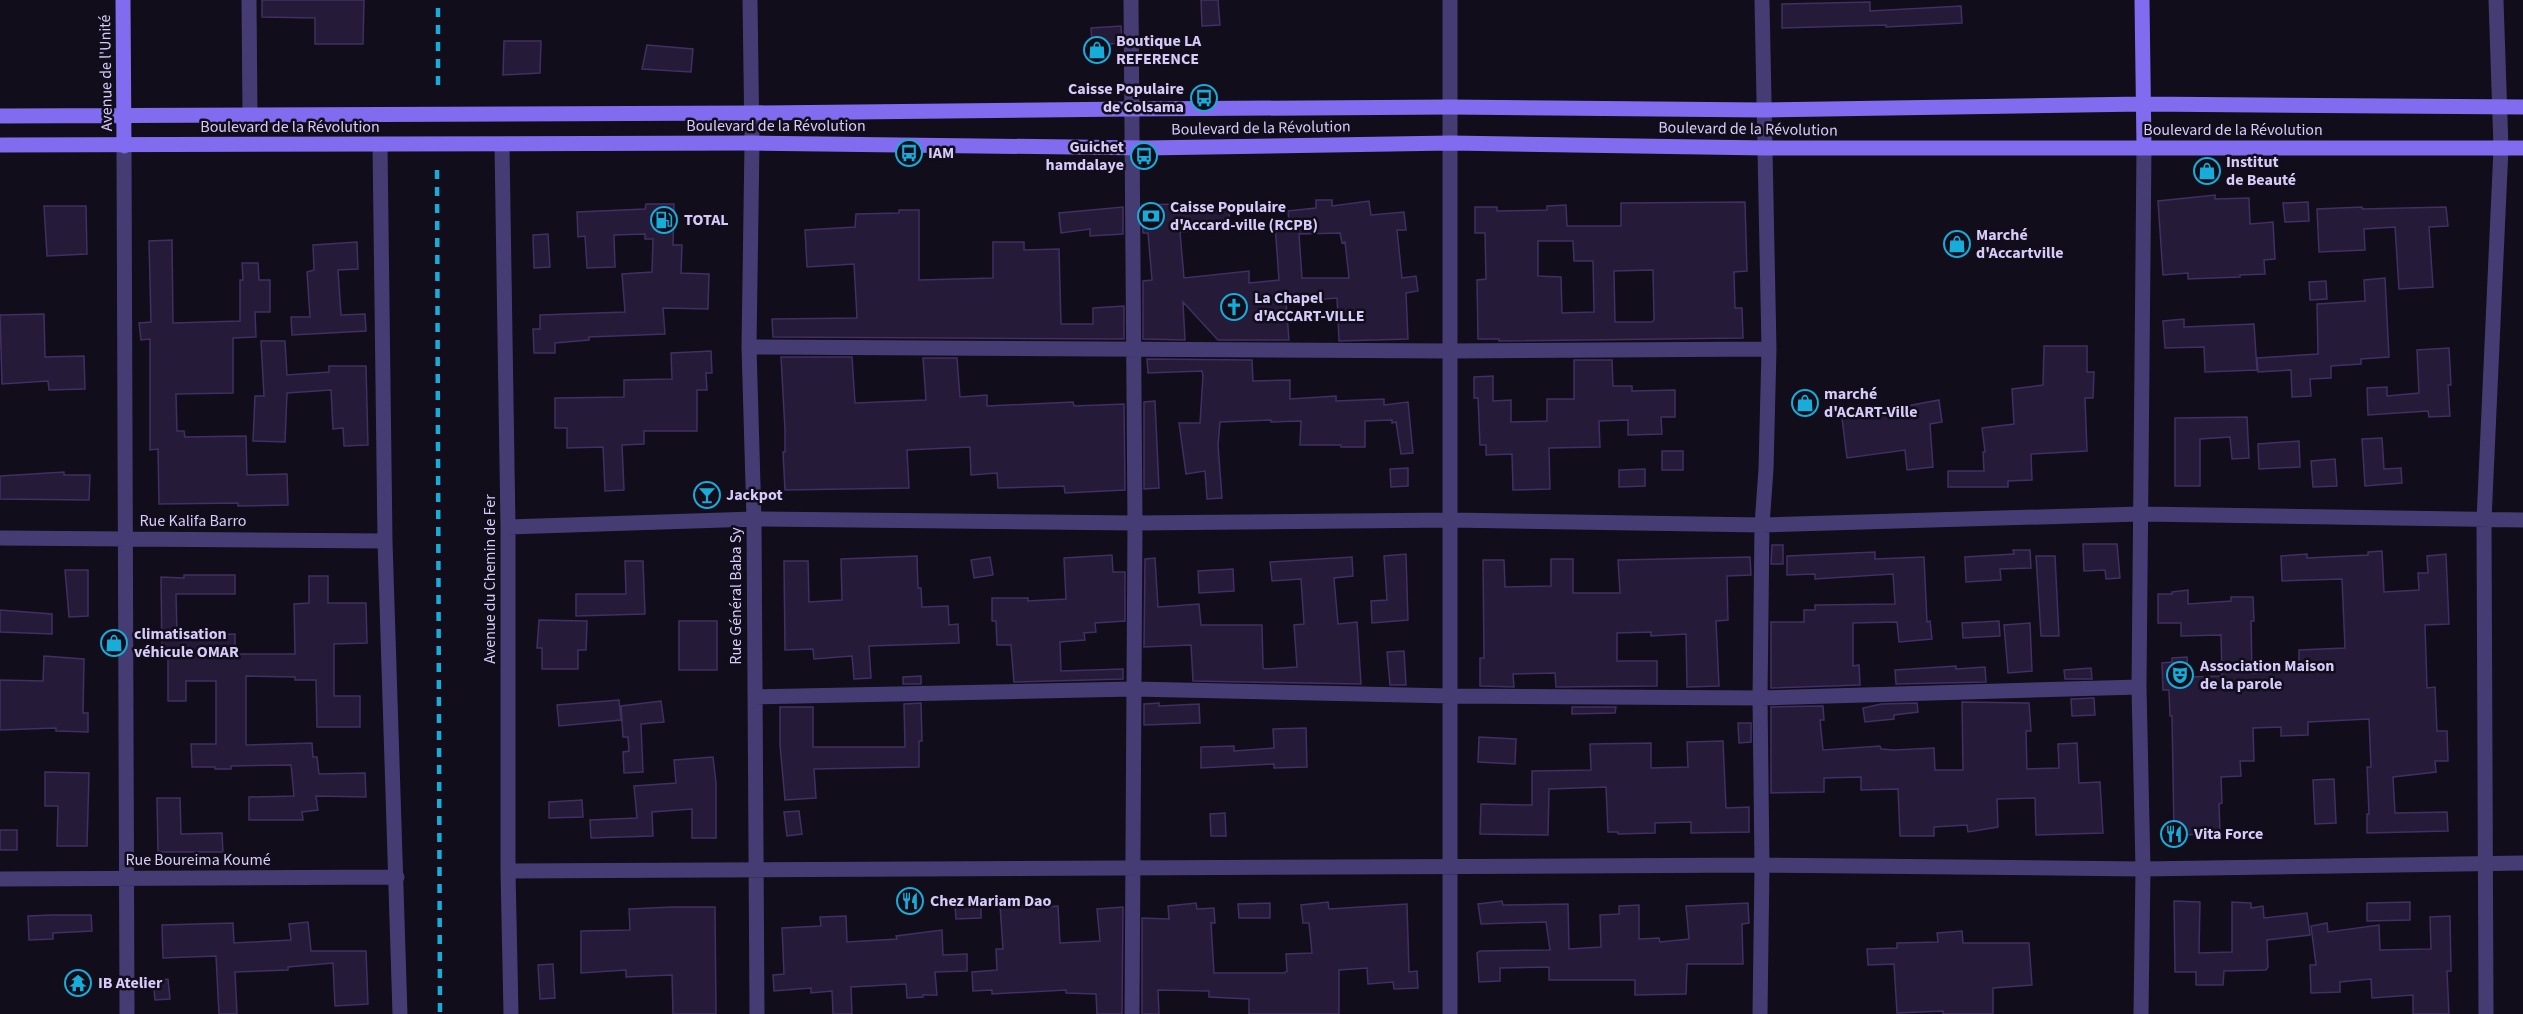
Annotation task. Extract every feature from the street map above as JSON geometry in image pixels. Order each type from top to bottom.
[{"type":"main road","name":"Avenue de l'Unité","points":[[123,0],[124,146]]},
{"type":"main road","points":[[2142,0],[2144,147]]},
{"type":"main road","name":"Boulevard de la Révolution","points":[[0,116],[752,114],[1450,107],[1763,110],[2144,104],[2523,106]]},
{"type":"main road","name":"Boulevard de la Révolution","points":[[0,145],[752,143],[1132,147],[1450,143],[1766,148],[2523,148]]},
{"type":"street","points":[[249,0],[250,116]]},
{"type":"street","name":"Rue Général Baba Sy","points":[[750,0],[752,143],[749,347],[754,519],[755,870],[758,1014]]},
{"type":"street","points":[[1131,0],[1135,523],[1132,1014]]},
{"type":"street","points":[[1450,0],[1450,1014]]},
{"type":"street","points":[[1760,1014],[1762,525],[1769,349],[1762,0]]},
{"type":"street","points":[[2486,1014],[2484,520],[2501,148],[2496,0]]},
{"type":"street","points":[[380,145],[385,541],[400,1014]]},
{"type":"street","name":"Avenue du Chemin de Fer","points":[[502,145],[508,527],[508,871],[511,1014]]},
{"type":"street","points":[[124,146],[127,1014]]},
{"type":"street","points":[[2141,1014],[2144,868],[2139,687],[2144,147]]},
{"type":"street","points":[[749,347],[1450,351],[1769,349]]},
{"type":"street","points":[[508,527],[754,519],[1135,523],[1451,520],[1762,525],[2140,514],[2523,520]]},
{"type":"street","name":"Rue Kalifa Barro","points":[[0,538],[385,541]]},
{"type":"street","points":[[754,697],[1133,689],[1450,696],[1760,698],[2139,687]]},
{"type":"street","points":[[508,871],[1762,865],[2144,868],[2523,863]]},
{"type":"street","name":"Rue Boureima Koumé","points":[[0,879],[397,877]]},
{"type":"building","points":[[262,0],[364,0],[363,44],[315,44],[315,18],[262,17]]},
{"type":"building","points":[[1201,0],[1218,0],[1220,25],[1202,26]]},
{"type":"building","points":[[1870,2],[1870,11],[1961,6],[1962,23],[1886,27],[1886,25],[1782,28],[1782,4]]},
{"type":"building","points":[[1121,26],[1122,43],[1109,44],[1110,53],[1093,54],[1091,28]]},
{"type":"building","points":[[504,41],[541,41],[540,73],[503,75]]},
{"type":"building","points":[[647,45],[693,49],[691,72],[642,69]]},
{"type":"building","points":[[2215,195],[2215,199],[2249,198],[2250,224],[2273,222],[2275,259],[2264,260],[2265,274],[2188,279],[2188,273],[2163,275],[2158,201]]},
{"type":"building","points":[[1316,200],[1332,200],[1332,206],[1369,201],[1371,215],[1404,212],[1406,230],[1397,230],[1402,278],[1416,276],[1418,291],[1406,293],[1408,339],[1339,341],[1337,298],[1286,302],[1289,340],[1218,340],[1183,302],[1185,340],[1143,339],[1143,281],[1152,280],[1148,233],[1143,233],[1142,205],[1174,204],[1174,214],[1229,210],[1230,228],[1180,232],[1184,278],[1249,271],[1249,283],[1279,280],[1275,224],[1289,222],[1288,211],[1316,208]],"holes":[[[1340,233],[1342,243],[1345,242],[1349,278],[1302,278],[1299,234]]]},
{"type":"building","points":[[1745,202],[1747,271],[1734,272],[1735,308],[1742,308],[1743,338],[1499,341],[1499,339],[1478,339],[1477,280],[1486,279],[1485,233],[1475,233],[1475,207],[1497,207],[1497,211],[1547,210],[1547,206],[1566,205],[1567,226],[1621,226],[1621,203]],"holes":[[[1538,241],[1573,241],[1574,261],[1593,261],[1594,312],[1562,313],[1561,277],[1538,276]],[[1653,270],[1654,320],[1652,322],[1615,322],[1614,271]]]},
{"type":"building","points":[[2308,202],[2309,221],[2285,222],[2283,203]]},
{"type":"building","points":[[646,204],[674,204],[673,245],[682,245],[681,273],[709,274],[708,309],[663,308],[665,334],[589,337],[589,340],[555,343],[555,353],[534,353],[533,329],[540,329],[540,315],[625,312],[622,274],[652,272],[653,239],[645,239],[645,234],[614,235],[615,267],[587,268],[585,236],[578,237],[577,212],[645,209]]},
{"type":"building","points":[[44,206],[86,206],[87,254],[47,256]]},
{"type":"building","points":[[1123,207],[1123,234],[1090,236],[1090,229],[1061,233],[1059,213]]},
{"type":"building","points":[[2362,207],[2362,209],[2446,207],[2448,226],[2429,227],[2433,287],[2399,289],[2395,227],[2364,229],[2365,250],[2319,252],[2317,209]]},
{"type":"building","points":[[899,210],[919,210],[919,280],[993,278],[993,242],[1024,242],[1024,250],[1059,249],[1061,324],[1093,324],[1093,308],[1124,306],[1124,339],[773,337],[772,319],[857,318],[854,264],[807,267],[805,230],[855,227],[856,214],[899,213]]},
{"type":"building","points":[[548,234],[550,267],[534,268],[533,235]]},
{"type":"building","points":[[172,240],[173,323],[240,321],[242,263],[258,263],[259,280],[270,280],[270,312],[255,312],[256,337],[233,338],[233,393],[176,394],[177,431],[184,431],[185,437],[246,436],[247,475],[287,474],[288,505],[159,504],[158,449],[150,450],[150,339],[141,340],[139,323],[151,322],[149,241]]},
{"type":"building","points":[[357,242],[358,269],[338,270],[341,315],[365,314],[366,331],[292,335],[291,317],[310,317],[307,272],[314,270],[313,245]]},
{"type":"building","points":[[2385,278],[2389,357],[2361,359],[2361,364],[2331,366],[2331,378],[2310,379],[2311,396],[2292,397],[2291,370],[2258,372],[2257,358],[2318,354],[2317,304],[2365,301],[2364,280]]},
{"type":"building","points":[[2326,281],[2327,299],[2310,300],[2309,282]]},
{"type":"building","points":[[44,314],[45,357],[84,356],[85,389],[49,390],[48,381],[2,384],[0,315]]},
{"type":"building","points":[[2184,319],[2184,327],[2254,324],[2257,370],[2205,372],[2204,347],[2165,348],[2163,321]]},
{"type":"building","points":[[261,341],[285,341],[287,375],[329,372],[329,366],[366,366],[368,445],[344,446],[343,428],[333,429],[331,390],[287,393],[285,442],[253,441],[255,396],[264,396]]},
{"type":"building","points":[[2044,346],[2087,346],[2087,372],[2094,372],[2093,398],[2085,398],[2087,451],[2031,454],[2032,480],[2008,481],[2008,487],[1948,487],[1948,471],[1984,471],[1983,452],[1985,452],[1982,428],[2014,424],[2012,389],[2043,385]]},
{"type":"building","points":[[2449,348],[2450,416],[2429,417],[2428,411],[2368,415],[2367,388],[2387,387],[2387,396],[2419,393],[2417,350]]},
{"type":"building","points":[[711,351],[712,373],[706,373],[707,390],[697,390],[697,431],[644,431],[644,444],[622,445],[624,490],[605,491],[603,447],[567,448],[567,428],[555,428],[555,398],[624,397],[624,380],[672,379],[671,353]]},
{"type":"building","points":[[781,357],[852,357],[855,403],[926,400],[923,358],[957,358],[960,397],[987,395],[987,406],[1073,402],[1074,406],[1124,404],[1125,490],[1065,493],[1064,486],[998,488],[997,473],[971,475],[970,447],[907,450],[909,488],[785,490],[783,452],[785,452],[785,430]]},
{"type":"building","points":[[1147,359],[1252,360],[1253,381],[1290,380],[1290,399],[1336,396],[1336,401],[1384,399],[1384,405],[1408,402],[1413,453],[1401,454],[1396,422],[1392,423],[1392,420],[1365,421],[1365,447],[1300,445],[1301,421],[1220,422],[1218,445],[1222,498],[1207,499],[1205,471],[1186,474],[1179,423],[1200,423],[1202,371],[1148,373]]},
{"type":"building","points":[[1574,360],[1612,360],[1613,386],[1632,386],[1632,391],[1675,390],[1675,417],[1661,417],[1662,434],[1628,435],[1628,420],[1599,421],[1600,447],[1549,448],[1550,489],[1513,490],[1512,454],[1486,455],[1486,445],[1480,445],[1478,398],[1474,398],[1474,377],[1493,376],[1493,401],[1511,400],[1511,422],[1547,421],[1547,399],[1574,399]]},
{"type":"building","points":[[1939,400],[1942,422],[1930,424],[1933,467],[1907,470],[1905,450],[1847,458],[1841,411],[1875,406],[1875,412]]},
{"type":"building","points":[[1155,401],[1159,488],[1144,489],[1144,402]]},
{"type":"building","points":[[2247,417],[2249,458],[2232,459],[2230,437],[2200,439],[2200,486],[2175,486],[2175,418]]},
{"type":"building","points":[[2382,438],[2384,469],[2401,468],[2402,483],[2365,486],[2362,439]]},
{"type":"building","points":[[2299,441],[2300,467],[2259,469],[2258,444]]},
{"type":"building","points":[[1662,451],[1683,451],[1683,470],[1662,470]]},
{"type":"building","points":[[2335,459],[2337,486],[2313,487],[2311,461]]},
{"type":"building","points":[[1408,468],[1408,486],[1391,487],[1390,469]]},
{"type":"building","points":[[1645,469],[1645,486],[1619,487],[1619,470]]},
{"type":"building","points":[[64,472],[64,475],[90,475],[89,500],[0,499],[0,476]]},
{"type":"building","points":[[2083,544],[2117,544],[2120,578],[2106,579],[2105,570],[2084,571]]},
{"type":"building","points":[[1772,545],[1783,545],[1783,564],[1771,564]]},
{"type":"building","points":[[2013,550],[2030,550],[2031,568],[2000,569],[2001,580],[1966,582],[1965,557],[2014,554]]},
{"type":"building","points":[[2382,551],[2384,592],[2419,590],[2418,573],[2428,573],[2427,556],[2446,554],[2449,624],[2425,625],[2427,688],[2435,687],[2437,731],[2447,731],[2448,761],[2435,761],[2436,772],[2393,777],[2395,813],[2447,812],[2448,831],[2367,833],[2367,814],[2369,814],[2367,767],[2371,767],[2369,719],[2308,722],[2308,735],[2281,736],[2281,727],[2253,728],[2254,761],[2240,761],[2241,776],[2221,777],[2220,833],[2185,835],[2184,831],[2174,832],[2172,716],[2170,716],[2169,690],[2163,690],[2162,663],[2172,662],[2172,658],[2187,657],[2188,677],[2222,676],[2221,635],[2181,636],[2181,623],[2158,623],[2158,594],[2172,594],[2172,592],[2188,590],[2188,604],[2231,601],[2231,597],[2253,597],[2252,673],[2299,671],[2299,650],[2345,648],[2342,579],[2282,581],[2281,556],[2307,554],[2307,558],[2368,555],[2368,552]]},
{"type":"building","points":[[1875,552],[1875,559],[1924,557],[1927,622],[1930,621],[1932,639],[1899,642],[1897,622],[1853,623],[1853,666],[1859,665],[1860,685],[1771,688],[1771,622],[1804,622],[1804,610],[1815,610],[1815,605],[1895,604],[1893,574],[1815,579],[1815,574],[1787,575],[1787,556]]},
{"type":"building","points":[[1406,554],[1408,620],[1372,623],[1371,601],[1387,600],[1384,556]]},
{"type":"building","points":[[1112,555],[1113,572],[1125,572],[1125,621],[1095,623],[1096,632],[1084,633],[1085,640],[1060,642],[1061,671],[1123,669],[1123,679],[1014,682],[1011,645],[997,645],[996,621],[992,621],[992,598],[1028,598],[1028,601],[1066,599],[1064,558]]},
{"type":"building","points":[[917,556],[918,588],[921,588],[922,607],[948,606],[949,625],[958,624],[959,643],[869,646],[871,678],[854,679],[852,656],[814,659],[813,649],[785,650],[784,561],[808,561],[809,602],[842,600],[841,559]]},
{"type":"building","points":[[2036,556],[2055,556],[2059,636],[2041,636]]},
{"type":"building","points":[[990,557],[993,575],[974,578],[971,560]]},
{"type":"building","points":[[1352,557],[1353,576],[1334,578],[1338,624],[1357,622],[1361,684],[1193,681],[1191,645],[1144,647],[1145,559],[1155,558],[1158,607],[1199,604],[1201,625],[1262,625],[1263,668],[1265,669],[1297,667],[1294,625],[1304,624],[1301,579],[1272,581],[1270,562]]},
{"type":"building","points":[[1750,557],[1751,575],[1727,576],[1728,620],[1716,621],[1719,686],[1687,687],[1686,634],[1651,636],[1651,632],[1617,633],[1617,661],[1657,661],[1657,686],[1556,687],[1555,673],[1513,674],[1514,687],[1480,686],[1480,658],[1484,658],[1483,560],[1504,560],[1505,587],[1551,586],[1551,559],[1573,559],[1573,593],[1620,593],[1618,560]]},
{"type":"building","points":[[625,561],[643,561],[645,614],[576,616],[576,594],[626,594]]},
{"type":"building","points":[[1233,569],[1234,591],[1199,593],[1198,571]]},
{"type":"building","points":[[65,570],[88,570],[88,616],[69,617]]},
{"type":"building","points":[[184,575],[235,575],[235,594],[176,594],[177,633],[187,633],[187,636],[235,634],[235,654],[295,654],[294,604],[309,603],[309,576],[328,576],[328,603],[366,603],[367,643],[334,644],[334,696],[360,696],[360,727],[317,727],[316,680],[246,676],[246,745],[312,743],[313,757],[317,757],[319,774],[365,773],[366,797],[316,796],[318,810],[302,812],[303,820],[249,820],[249,797],[294,796],[291,765],[231,766],[231,769],[192,767],[191,744],[216,744],[216,681],[186,681],[186,701],[168,701],[168,658],[162,658],[161,577],[184,578]]},
{"type":"building","points":[[0,610],[52,614],[52,634],[0,632]]},
{"type":"building","points":[[539,620],[587,621],[586,650],[578,650],[578,669],[542,669],[542,648],[537,648]]},
{"type":"building","points":[[679,621],[717,621],[717,670],[679,670]]},
{"type":"building","points":[[1999,621],[2000,636],[1963,638],[1962,623]]},
{"type":"building","points":[[2030,623],[2032,671],[2008,673],[2004,625]]},
{"type":"building","points":[[1404,651],[1406,685],[1390,685],[1387,652]]},
{"type":"building","points":[[44,656],[84,659],[83,713],[88,713],[88,732],[56,731],[56,728],[0,730],[0,680],[43,681]]},
{"type":"building","points":[[1956,666],[1956,669],[1985,667],[1986,682],[1896,684],[1895,670]]},
{"type":"building","points":[[2091,668],[2092,679],[2065,679],[2064,670]]},
{"type":"building","points":[[921,676],[921,684],[903,684],[903,677]]},
{"type":"building","points":[[2094,698],[2095,715],[2072,716],[2071,699]]},
{"type":"building","points":[[619,700],[621,720],[559,726],[557,705]]},
{"type":"building","points":[[661,701],[664,722],[641,724],[643,772],[624,773],[623,752],[629,751],[628,737],[623,737],[621,706]]},
{"type":"building","points":[[1962,702],[2029,703],[2031,731],[2026,731],[2027,769],[2059,768],[2058,744],[2077,743],[2079,783],[2100,782],[2103,833],[2036,835],[2035,798],[1997,799],[1998,827],[1968,832],[1967,825],[1934,827],[1934,836],[1900,836],[1898,789],[1861,790],[1861,777],[1824,778],[1824,792],[1771,793],[1771,707],[1823,706],[1824,720],[1820,720],[1823,750],[1880,746],[1881,749],[1894,750],[1934,748],[1935,770],[1963,770]]},
{"type":"building","points":[[921,703],[922,741],[919,741],[919,767],[814,769],[816,798],[785,800],[780,745],[780,707],[813,707],[813,747],[905,747],[904,704]]},
{"type":"building","points":[[1159,703],[1159,706],[1199,704],[1200,723],[1144,725],[1144,704]]},
{"type":"building","points":[[1917,703],[1918,712],[1894,715],[1894,719],[1865,722],[1863,708],[1881,704]]},
{"type":"building","points":[[1572,707],[1616,707],[1615,713],[1572,714]]},
{"type":"building","points":[[1738,723],[1751,723],[1751,742],[1739,743]]},
{"type":"building","points":[[1306,728],[1307,767],[1274,768],[1274,764],[1201,768],[1201,747],[1234,746],[1234,751],[1274,748],[1273,729]]},
{"type":"building","points":[[1479,737],[1516,739],[1515,764],[1478,762]]},
{"type":"building","points":[[1723,741],[1726,808],[1749,807],[1749,832],[1691,833],[1691,822],[1655,823],[1655,833],[1608,832],[1606,787],[1549,789],[1548,835],[1480,834],[1481,804],[1532,805],[1532,771],[1591,770],[1590,744],[1651,743],[1651,768],[1688,767],[1687,742]]},
{"type":"building","points":[[713,757],[716,783],[716,838],[692,838],[692,809],[652,812],[653,836],[591,838],[590,820],[637,818],[634,786],[676,783],[674,760]]},
{"type":"building","points":[[45,772],[89,773],[87,846],[57,846],[58,806],[45,806]]},
{"type":"building","points":[[2334,779],[2336,823],[2315,824],[2313,780]]},
{"type":"building","points":[[157,798],[180,798],[181,834],[222,833],[223,852],[158,852]]},
{"type":"building","points":[[582,800],[583,817],[549,818],[549,802]]},
{"type":"building","points":[[799,811],[802,834],[787,836],[784,812]]},
{"type":"building","points":[[1225,813],[1226,836],[1211,836],[1210,814]]},
{"type":"building","points":[[0,830],[17,830],[17,850],[0,850]]},
{"type":"building","points":[[1502,901],[1503,905],[1568,904],[1569,949],[1601,947],[1600,915],[1619,914],[1619,906],[1639,905],[1639,939],[1659,938],[1660,942],[1689,939],[1686,906],[1748,903],[1749,923],[1742,924],[1743,964],[1687,964],[1686,994],[1635,995],[1635,980],[1549,980],[1549,967],[1500,968],[1500,981],[1479,982],[1477,953],[1480,951],[1550,950],[1546,922],[1481,924],[1478,904]]},
{"type":"building","points":[[2174,901],[2200,902],[2199,953],[2232,952],[2232,902],[2251,903],[2251,908],[2263,906],[2264,918],[2307,913],[2310,935],[2267,940],[2268,967],[2266,970],[2224,971],[2223,985],[2196,985],[2196,972],[2175,972]]},
{"type":"building","points":[[1328,902],[1329,909],[1407,904],[1409,972],[1417,971],[1418,988],[1394,989],[1393,982],[1368,984],[1367,968],[1339,970],[1339,1014],[1249,1014],[1249,999],[1209,997],[1209,991],[1158,990],[1159,1014],[1142,1014],[1142,918],[1169,919],[1168,906],[1196,903],[1197,909],[1214,908],[1215,923],[1211,923],[1214,973],[1284,973],[1287,971],[1286,954],[1312,953],[1309,923],[1303,923],[1301,905]]},
{"type":"building","points":[[2410,902],[2410,920],[2367,921],[2367,903]]},
{"type":"building","points":[[1270,903],[1270,918],[1239,918],[1238,904]]},
{"type":"building","points":[[981,904],[981,918],[956,919],[955,905]]},
{"type":"building","points":[[1044,905],[1045,907],[1058,906],[1060,943],[1100,941],[1097,909],[1123,907],[1122,1014],[1097,1014],[1096,994],[1066,993],[1066,990],[992,994],[992,990],[973,991],[972,972],[997,970],[996,949],[1003,949],[1000,906]]},
{"type":"building","points":[[715,907],[716,1014],[673,1014],[672,975],[626,977],[626,970],[581,973],[581,931],[630,930],[629,909]]},
{"type":"building","points":[[91,915],[92,931],[53,933],[53,939],[29,940],[28,916]]},
{"type":"building","points":[[846,916],[847,942],[897,939],[896,936],[942,930],[943,955],[967,954],[967,971],[935,972],[937,995],[923,995],[923,997],[907,998],[906,984],[851,987],[852,1014],[833,1014],[832,991],[811,993],[811,988],[774,991],[773,975],[784,974],[782,928],[821,926],[820,917]]},
{"type":"building","points":[[2450,916],[2451,971],[2447,971],[2449,1014],[2413,1014],[2413,995],[2372,998],[2371,979],[2340,982],[2340,992],[2311,993],[2310,965],[2316,965],[2311,926],[2327,923],[2328,932],[2379,925],[2380,950],[2431,949],[2430,917]]},
{"type":"building","points":[[308,922],[311,951],[366,951],[368,1004],[335,1006],[333,963],[288,967],[288,970],[235,972],[237,1014],[219,1014],[216,956],[163,958],[162,925],[233,923],[234,943],[291,940],[289,924]]},
{"type":"building","points":[[1962,931],[1963,943],[2029,943],[2032,985],[1993,988],[1993,1014],[1943,1014],[1943,1011],[1897,1013],[1894,964],[1868,965],[1867,949],[1897,948],[1897,943],[1938,942],[1937,933]]},
{"type":"building","points":[[553,964],[555,998],[540,999],[538,965]]},
{"type":"building","points":[[168,979],[170,999],[155,1000],[153,981]]},
{"type":"railway","points":[[438,0],[438,85]]},
{"type":"railway","points":[[437,170],[440,1014]]},
{"type":"place","name":"Boutique LA REFERENCE","points":[[1097,50]]},
{"type":"place","name":"Caisse Populaire de Colsama","points":[[1204,98]]},
{"type":"place","name":"IAM","points":[[909,153]]},
{"type":"place","name":"Guichet hamdalaye","points":[[1144,156]]},
{"type":"place","name":"Institut de Beauté","points":[[2207,171]]},
{"type":"place","name":"Caisse Populaire d'Accard-ville (RCPB)","points":[[1151,216]]},
{"type":"place","name":"TOTAL","points":[[664,220]]},
{"type":"place","name":"Marché d'Accartville","points":[[1957,244]]},
{"type":"place","name":"La Chapel d'ACCART-VILLE","points":[[1234,307]]},
{"type":"place","name":"marché d'ACART-Ville","points":[[1805,403]]},
{"type":"place","name":"Jackpot","points":[[707,495]]},
{"type":"place","name":"climatisation véhicule OMAR","points":[[114,643]]},
{"type":"place","name":"Association Maison de la parole","points":[[2180,675]]},
{"type":"place","name":"Vita Force","points":[[2174,834]]},
{"type":"place","name":"Chez Mariam Dao","points":[[910,901]]},
{"type":"place","name":"IB Atelier","points":[[78,983]]}]
